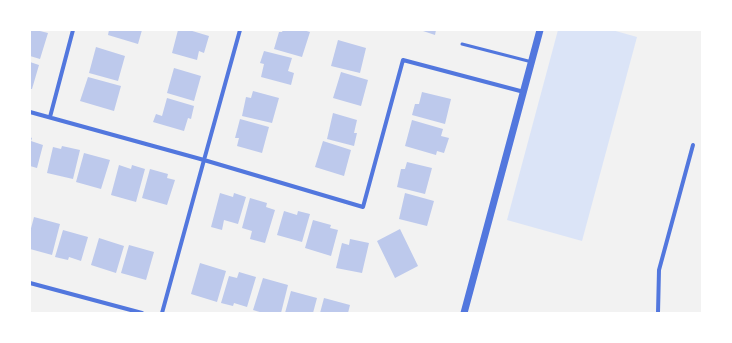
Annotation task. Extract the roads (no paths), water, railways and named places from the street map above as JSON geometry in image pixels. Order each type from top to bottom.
[{"type":"street","points":[[50,117],[73,30]]},
{"type":"street","points":[[162,313],[240,30]]},
{"type":"street","points":[[464,313],[540,30]]},
{"type":"street","points":[[30,112],[204,160],[363,208],[403,60],[524,92]]},
{"type":"street","points":[[658,313],[659,270],[693,145]]},
{"type":"street","points":[[30,283],[142,313]]},
{"type":"lane","points":[[462,44],[532,62]]}]
